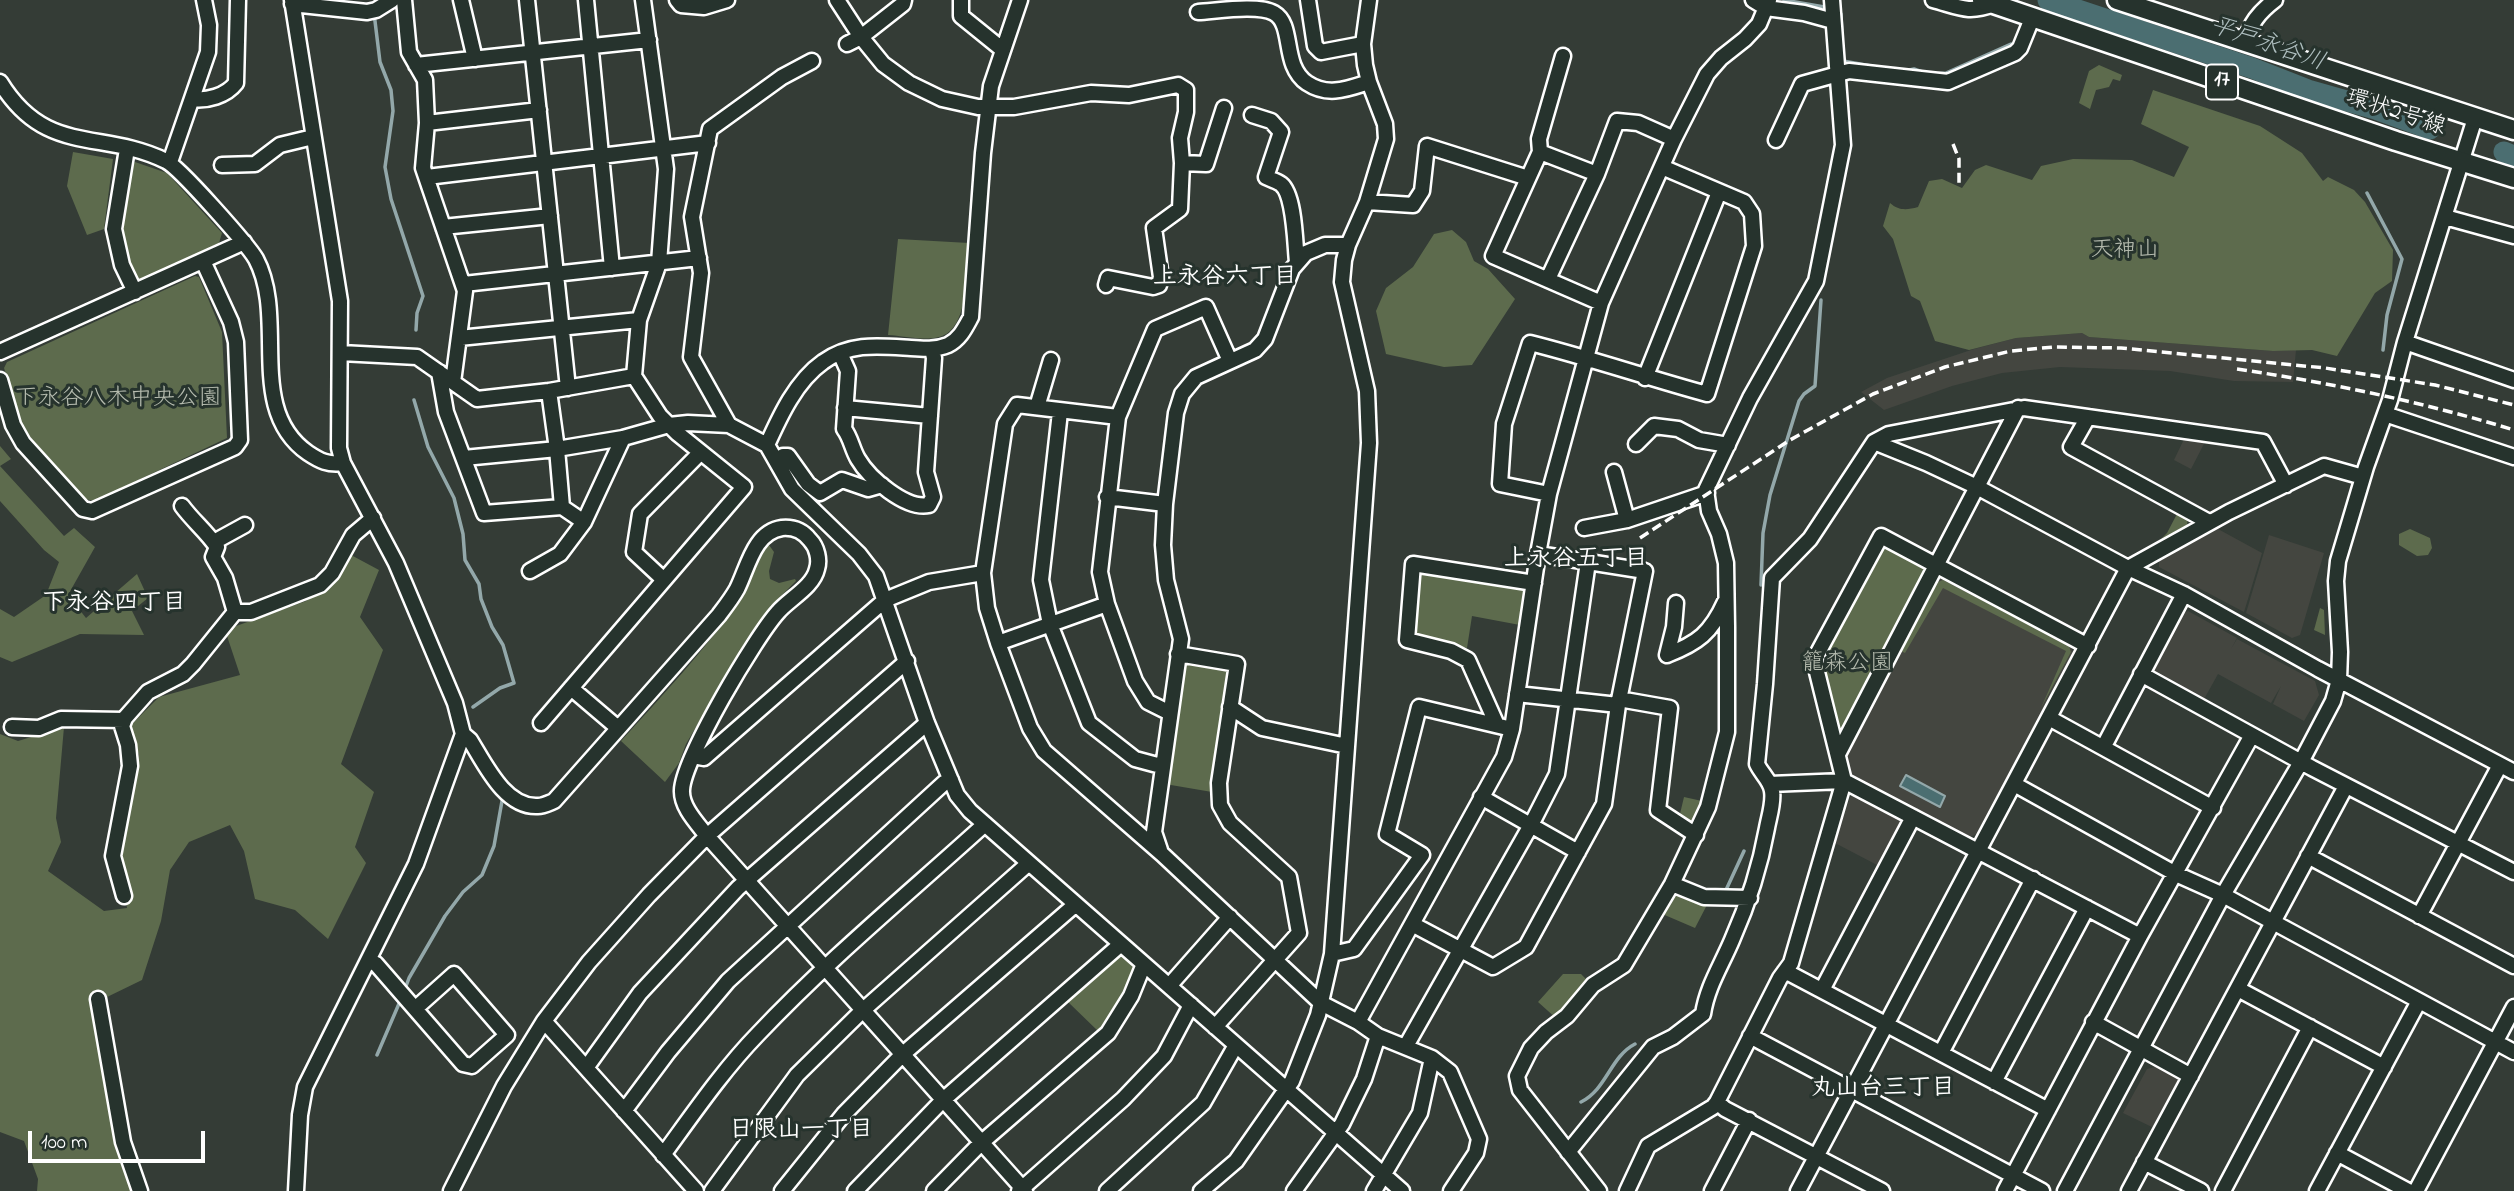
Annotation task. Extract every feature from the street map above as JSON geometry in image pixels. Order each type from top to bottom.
[{"type":"main road","name":"環状2号線","points":[[2117,0],[2514,130]]},
{"type":"main road","name":"環状2号線","points":[[1988,2],[2396,141],[2514,178]]},
{"type":"street","points":[[170,162],[208,52],[209,25],[204,0]]},
{"type":"street","points":[[192,99],[204,101],[230,90],[236,83],[238,0]]},
{"type":"street","points":[[296,1191],[300,1115],[305,1087],[416,864],[463,734],[455,703],[396,563],[343,463],[338,429],[341,321],[337,272],[292,2],[372,11],[392,0]]},
{"type":"street","points":[[404,0],[409,52],[425,80],[427,123],[423,168],[464,284],[453,382]]},
{"type":"street","points":[[461,0],[475,59]]},
{"type":"street","points":[[527,0],[568,388]]},
{"type":"street","points":[[586,0],[612,268]]},
{"type":"street","points":[[541,723],[744,487],[699,453],[660,416],[634,376],[639,320],[659,263],[666,169],[643,0]]},
{"type":"street","points":[[677,0],[681,5],[704,7],[727,0]]},
{"type":"street","points":[[837,0],[861,37],[883,64],[909,83],[942,100],[978,107],[1027,105],[1091,93],[1129,95],[1178,85],[1186,90],[1186,112],[1180,138],[1180,209],[1154,228],[1161,277],[1159,285],[1153,287],[1108,278],[1106,285]]},
{"type":"street","points":[[847,44],[861,37],[903,4],[904,0]]},
{"type":"street","points":[[961,0],[961,16],[1003,50]]},
{"type":"street","points":[[766,445],[781,412],[811,372],[825,360],[852,348],[870,345],[932,349],[949,345],[963,333],[971,317],[991,86],[1020,0]]},
{"type":"street","points":[[1308,0],[1315,46],[1321,52],[1363,44]]},
{"type":"street","points":[[1201,1191],[1236,1161],[1287,1090],[1321,1003],[1332,954],[1370,416],[1367,391],[1343,293],[1342,272],[1348,245],[1367,202],[1386,139],[1385,124],[1369,82],[1363,44],[1369,0]]},
{"type":"street","points":[[1933,0],[1965,10],[1980,9],[1988,2]]},
{"type":"street","points":[[2244,43],[2259,12],[2274,0]]},
{"type":"street","points":[[1358,1022],[1504,757],[1512,729],[1549,494],[1585,357],[1601,303],[1674,139],[1707,74],[1759,24],[1764,3],[1804,13],[1833,9],[1843,145],[1816,281],[1750,398],[1707,493],[1709,511],[1719,534],[1726,563],[1727,599],[1727,732],[1707,807],[1672,884],[1624,965],[1593,985],[1567,1016],[1546,1032],[1531,1048],[1517,1076],[1520,1090],[1599,1191]]},
{"type":"street","points":[[1198,12],[1262,9],[1273,12],[1279,17],[1286,32],[1297,76],[1316,89],[1332,92],[1369,82]]},
{"type":"street","points":[[1776,140],[1802,84],[1849,71],[1948,82],[2015,53],[2020,48],[2033,16]]},
{"type":"street","points":[[416,65],[649,40]]},
{"type":"street","points":[[1563,55],[1539,139],[1540,152],[1493,256],[1601,303]]},
{"type":"street","points":[[729,425],[691,358],[701,274],[692,217],[710,129],[782,78],[812,61]]},
{"type":"street","points":[[0,82],[12,101],[33,121],[53,132],[170,162],[244,242],[255,259],[267,289],[272,390],[281,419],[287,432],[306,451],[329,465],[343,463]]},
{"type":"street","points":[[1182,163],[1206,164],[1224,108]]},
{"type":"street","points":[[427,123],[539,110]]},
{"type":"street","points":[[1252,115],[1272,121],[1281,132],[1266,177],[1281,184],[1287,192],[1294,225],[1297,262]]},
{"type":"street","points":[[2065,1191],[2223,895],[2301,762],[2333,701],[2339,680],[2340,652],[2336,580],[2338,561],[2475,118]]},
{"type":"street","points":[[1548,279],[1597,174],[1617,121],[1638,123],[1674,139]]},
{"type":"street","points":[[222,165],[256,164],[280,145],[313,137]]},
{"type":"street","points":[[427,177],[708,143]]},
{"type":"street","points":[[1367,202],[1413,205],[1422,191],[1427,146],[1528,178]]},
{"type":"street","points":[[127,149],[114,229],[122,265],[135,292]]},
{"type":"street","points":[[1540,152],[1597,174]]},
{"type":"street","points":[[1549,494],[1500,484],[1504,424],[1530,343],[1707,394],[1754,246],[1752,214],[1744,202],[1662,167]]},
{"type":"street","points":[[1646,377],[1719,192]]},
{"type":"street","points":[[443,226],[550,216]]},
{"type":"street","points":[[2445,217],[2514,236]]},
{"type":"street","points":[[0,352],[244,242]]},
{"type":"street","points":[[1162,853],[1154,832],[1161,766],[1181,639],[1166,580],[1163,545],[1176,413],[1182,394],[1196,377],[1255,350],[1265,339],[1297,262],[1316,247],[1348,245]]},
{"type":"street","points":[[464,284],[699,258]]},
{"type":"street","points":[[0,380],[13,425],[23,443],[83,509],[92,511],[235,447],[240,440],[236,342],[231,322],[203,261]]},
{"type":"street","points":[[1170,713],[1148,702],[1135,681],[1107,604],[1100,572],[1118,417],[1155,329],[1206,307],[1230,361]]},
{"type":"street","points":[[460,338],[639,320]]},
{"type":"street","points":[[2405,342],[2514,380]]},
{"type":"street","points":[[840,353],[848,371],[844,429],[851,438],[859,460],[893,496],[922,506],[929,505],[933,497],[926,472],[934,358],[932,349]]},
{"type":"street","points":[[341,353],[417,357],[477,399],[549,391],[634,376]]},
{"type":"street","points":[[1037,407],[1051,360]]},
{"type":"street","points":[[439,372],[446,412],[484,513],[562,507],[584,522]]},
{"type":"street","points":[[549,391],[562,507]]},
{"type":"street","points":[[1118,417],[1017,405],[1004,424],[983,573],[987,608],[1030,728],[1044,751],[1162,853],[1321,1003],[1378,1036],[1432,1058],[1450,1072],[1479,1139],[1476,1153],[1451,1191]]},
{"type":"street","points":[[845,408],[930,416]]},
{"type":"street","points":[[1838,754],[2018,408]]},
{"type":"street","points":[[1568,1152],[1653,1047],[1673,1037],[1703,1014],[1706,995],[1749,898],[1773,794],[1770,783],[1756,764],[1765,684],[1772,578],[1810,539],[1874,442],[1889,434],[2018,408],[2263,442],[2286,485]]},
{"type":"street","points":[[1060,412],[1041,580],[1050,624],[1089,723],[1135,759],[1161,766]]},
{"type":"street","points":[[2385,414],[2514,457]]},
{"type":"street","points":[[2088,417],[2071,447],[2209,522]]},
{"type":"street","points":[[464,458],[557,449],[688,423],[729,425],[766,445],[792,489],[859,554],[876,576],[927,723],[957,795],[970,811],[1402,1191]]},
{"type":"street","points":[[1636,444],[1654,426],[1678,429],[1699,440],[1728,445]]},
{"type":"street","points":[[530,571],[560,554],[584,522],[623,438]]},
{"type":"street","points":[[1874,442],[1977,487],[2128,568],[2185,594],[2339,680],[2514,772]]},
{"type":"street","points":[[664,580],[634,552],[640,514],[699,453]]},
{"type":"street","points":[[776,460],[788,456],[808,484],[820,493],[842,480],[868,489],[883,485]]},
{"type":"street","points":[[1798,1191],[2128,568],[2209,522],[2324,466],[2363,477]]},
{"type":"street","points":[[1614,472],[1627,520]]},
{"type":"street","points":[[1584,527],[1627,520],[1707,493]]},
{"type":"street","points":[[1107,497],[1165,504]]},
{"type":"street","points":[[182,506],[217,547],[214,557],[225,578],[235,612]]},
{"type":"street","points":[[235,612],[251,612],[320,585],[332,573],[353,534],[373,518]]},
{"type":"street","points":[[214,542],[245,525]]},
{"type":"street","points":[[463,734],[513,800],[538,806],[554,802],[719,615],[735,592],[755,548],[763,537],[774,530],[788,528],[803,532],[814,543],[818,556],[817,571],[809,584],[776,613],[762,633],[693,756],[682,790],[685,805],[707,836],[1022,1190],[1123,1099],[1164,1056],[1191,1006]]},
{"type":"street","points":[[1627,1191],[1648,1146],[1717,1102],[1791,963],[1844,781],[1814,660],[1881,536],[2088,646]]},
{"type":"street","points":[[1412,924],[1493,967],[1526,947],[1604,804],[1618,702],[1645,571],[1538,554]]},
{"type":"street","points":[[1406,1046],[1557,774],[1588,562]]},
{"type":"street","points":[[1497,724],[1468,660],[1451,650],[1407,640],[1413,564],[1534,583]]},
{"type":"street","points":[[693,756],[704,758],[885,600],[929,582],[983,573]]},
{"type":"street","points":[[2104,746],[2185,594]]},
{"type":"street","points":[[1676,603],[1674,627],[1667,655],[1692,646],[1707,632],[1717,620],[1727,599]]},
{"type":"street","points":[[998,643],[1107,604]]},
{"type":"street","points":[[124,897],[113,856],[130,766],[128,745],[122,726],[124,720],[148,692],[183,674],[235,612]]},
{"type":"street","points":[[1178,654],[1237,664],[1219,783],[1220,804],[1230,823],[1289,877],[1299,933],[1215,1027]]},
{"type":"street","points":[[452,1191],[504,1086],[544,1021],[589,962],[707,836],[907,661]]},
{"type":"street","points":[[2141,674],[2301,762],[2514,873]]},
{"type":"street","points":[[571,688],[618,728]]},
{"type":"street","points":[[1517,694],[1569,701],[1618,702],[1670,708],[1658,810],[1696,835]]},
{"type":"street","points":[[1230,707],[1262,728],[1347,746]]},
{"type":"street","points":[[1443,867],[1387,834],[1419,707],[1512,729]]},
{"type":"street","points":[[2049,718],[2213,808]]},
{"type":"street","points":[[12,727],[39,728],[61,719],[124,720]]},
{"type":"street","points":[[586,1068],[640,993],[747,879],[927,723]]},
{"type":"street","points":[[2005,1191],[2093,1022],[2252,735]]},
{"type":"street","points":[[2419,916],[2500,765]]},
{"type":"street","points":[[624,1111],[668,1052],[728,981],[787,924],[944,783],[951,780]]},
{"type":"street","points":[[1770,783],[1844,781],[2140,936]]},
{"type":"street","points":[[2014,784],[2176,874],[2223,895],[2514,1052]]},
{"type":"street","points":[[2129,1191],[2346,786]]},
{"type":"street","points":[[1481,797],[1577,852]]},
{"type":"street","points":[[1822,990],[1913,817]]},
{"type":"street","points":[[663,1155],[756,1035],[826,967],[985,824]]},
{"type":"street","points":[[1332,954],[1354,949],[1422,855]]},
{"type":"street","points":[[2308,856],[2514,966]]},
{"type":"street","points":[[712,1191],[796,1075],[862,1011],[1029,863]]},
{"type":"street","points":[[1941,1053],[2034,879]]},
{"type":"street","points":[[1672,884],[1704,897],[1749,898]]},
{"type":"street","points":[[782,1191],[844,1114],[903,1054],[1076,905]]},
{"type":"street","points":[[1994,1082],[2087,908]]},
{"type":"street","points":[[1169,986],[1230,917]]},
{"type":"street","points":[[855,1191],[943,1100],[1121,944]]},
{"type":"street","points":[[369,961],[376,964],[397,987],[463,1064],[472,1066],[507,1035],[454,974],[412,1004]]},
{"type":"street","points":[[934,1191],[981,1143],[1108,1033],[1131,996],[1144,964]]},
{"type":"street","points":[[1785,971],[2048,1110]]},
{"type":"street","points":[[2238,989],[2384,1067]]},
{"type":"street","points":[[98,999],[123,1142],[140,1191]]},
{"type":"street","points":[[2317,1191],[2419,1001]]},
{"type":"street","points":[[2416,1191],[2514,1007]]},
{"type":"street","points":[[544,1021],[696,1191]]},
{"type":"street","points":[[2093,1022],[2191,1076]]},
{"type":"street","points":[[2223,1191],[2310,1027]]},
{"type":"street","points":[[1294,1191],[1336,1134],[1364,1079],[1378,1036]]},
{"type":"street","points":[[1750,1036],[2042,1191]]},
{"type":"street","points":[[1107,1191],[1203,1103],[1236,1045]]},
{"type":"street","points":[[1374,1191],[1420,1113],[1432,1058]]},
{"type":"street","points":[[1717,1102],[1725,1109],[1873,1189]]},
{"type":"street","points":[[1712,1191],[1749,1120]]},
{"type":"street","points":[[2337,1153],[2408,1191]]},
{"type":"street","points":[[2144,1162],[2200,1191]]},
{"type":"shaded area","points":[[2082,333],[2089,337],[2273,351],[2296,350],[2293,382],[2234,381],[2170,371],[2060,367],[2002,373],[1952,386],[1884,410],[1861,392],[1887,378],[1974,349],[2016,338]]},
{"type":"shaded area","points":[[2186,435],[2207,438],[2191,469],[2174,460]]},
{"type":"shaded area","points":[[2218,529],[2262,553],[2244,612],[2159,567],[2159,557]]},
{"type":"shaded area","points":[[2269,535],[2324,553],[2300,635],[2292,638],[2246,613]]},
{"type":"shaded area","points":[[1944,577],[2071,645],[2073,653],[1977,834],[1970,837],[1856,778],[1851,773],[1846,756],[1937,579]]},
{"type":"shaded area","points":[[2188,611],[2237,638],[2231,649],[2237,639],[2315,681],[2319,695],[2304,721],[2273,704],[2281,686],[2271,703],[2218,674],[2203,701],[2155,675],[2152,665],[2180,614]]},
{"type":"shaded area","points":[[1856,795],[1899,818],[1901,824],[1879,866],[1835,843],[1850,797]]},
{"type":"shaded area","points":[[2159,1066],[2177,1075],[2180,1084],[2156,1129],[2123,1113],[2147,1069]]},
{"type":"green space","points":[[2099,65],[2122,75],[2120,81],[2113,79],[2109,87],[2096,90],[2090,109],[2079,103],[2089,71]]},
{"type":"green space","name":"天神山","points":[[2153,90],[2260,126],[2302,153],[2323,181],[2328,177],[2354,190],[2365,202],[2393,250],[2392,281],[2375,293],[2337,356],[2312,350],[2273,351],[2089,337],[2082,333],[2016,338],[1969,350],[1935,341],[1920,301],[1911,296],[1893,239],[1883,226],[1890,203],[1903,209],[1918,207],[1929,181],[1942,179],[1962,188],[1975,170],[1986,165],[2032,180],[2041,166],[2073,159],[2132,160],[2174,177],[2189,147],[2141,124]]},
{"type":"green space","points":[[73,152],[113,159],[104,229],[87,235],[67,186]]},
{"type":"green space","points":[[135,162],[167,173],[222,233],[219,243],[135,283],[117,228],[127,167]]},
{"type":"green space","points":[[1452,230],[1466,242],[1474,261],[1488,269],[1515,299],[1472,365],[1444,367],[1386,354],[1376,311],[1386,288],[1413,267],[1434,234]]},
{"type":"green space","points":[[898,239],[969,243],[965,297],[961,311],[949,332],[939,337],[888,335]]},
{"type":"green space","name":"下永谷八木中央公園","points":[[195,276],[199,277],[222,332],[227,438],[94,501],[85,499],[29,436],[21,421],[4,368],[7,362]]},
{"type":"green space","points":[[0,446],[11,459],[0,466]]},
{"type":"green space","points":[[0,466],[64,536],[74,528],[95,547],[68,595],[86,618],[137,574],[148,598],[132,611],[144,635],[80,634],[12,662],[0,657],[0,609],[14,617],[46,595],[59,562],[44,550],[0,501]]},
{"type":"green space","points":[[2178,512],[2188,518],[2187,525],[2161,539],[2167,533]]},
{"type":"green space","points":[[2410,529],[2430,538],[2432,548],[2428,555],[2417,556],[2399,545],[2399,534]]},
{"type":"green space","points":[[769,545],[774,552],[769,571],[770,579],[779,583],[795,579],[796,581],[778,599],[738,655],[686,744],[679,763],[665,782],[621,741],[726,620]]},
{"type":"green space","name":"籠森公園","points":[[1889,547],[1924,566],[1925,573],[1846,729],[1837,730],[1818,662],[1877,551]]},
{"type":"green space","points":[[351,555],[379,570],[360,617],[383,650],[341,764],[374,792],[355,847],[366,863],[328,939],[295,910],[255,899],[244,851],[230,825],[189,842],[170,870],[161,921],[142,980],[105,998],[135,1191],[37,1191],[38,1179],[24,1141],[0,1132],[0,734],[18,741],[64,727],[56,818],[61,842],[48,871],[104,911],[127,908],[119,847],[139,755],[130,726],[159,697],[240,675],[225,630],[306,601]]},
{"type":"green space","points":[[1418,571],[1526,588],[1520,625],[1472,616],[1467,648],[1413,636]]},
{"type":"green space","points":[[1943,580],[2069,646],[2071,652],[2041,708],[2066,651],[1943,588],[1905,653],[1901,651],[1938,582]]},
{"type":"green space","points":[[2320,608],[2324,610],[2325,635],[2314,630]]},
{"type":"green space","points":[[1182,660],[1231,668],[1212,792],[1165,784]]},
{"type":"green space","points":[[1684,797],[1702,801],[1694,829],[1679,818]]},
{"type":"green space","points":[[1674,889],[1708,903],[1695,928],[1660,913]]},
{"type":"green space","points":[[1123,950],[1138,967],[1126,995],[1100,1033],[1066,1000]]},
{"type":"green space","points":[[1563,974],[1581,974],[1590,983],[1557,1019],[1538,1002]]},
{"type":"water","points":[[1906,775],[1945,796],[1940,807],[1900,786]]},
{"type":"waterway","points":[[1784,0],[1830,8]]},
{"type":"waterway","name":"平戸永谷川","points":[[2048,0],[2430,129]]},
{"type":"waterway","points":[[1836,11],[1841,14],[1843,61],[1877,67]]},
{"type":"waterway","points":[[374,13],[380,62],[391,90],[393,111],[385,167],[391,199],[423,296],[417,313],[416,330]]},
{"type":"waterway","points":[[1932,74],[1946,73],[2011,44]]},
{"type":"waterway","points":[[1905,71],[1914,69],[1925,73]]},
{"type":"waterway","name":"平戸永谷川","points":[[2504,152],[2514,156]]},
{"type":"waterway","points":[[2367,193],[2402,259],[2387,315],[2383,350]]},
{"type":"waterway","points":[[1761,585],[1763,533],[1770,495],[1799,401],[1815,386],[1821,300]]},
{"type":"waterway","points":[[414,400],[428,447],[454,498],[463,534],[465,560],[479,584],[481,599],[492,627],[503,645],[514,683],[500,688],[473,707]]},
{"type":"waterway","points":[[405,989],[445,916],[463,892],[482,875],[494,846],[502,801]]},
{"type":"waterway","points":[[1726,890],[1744,851]]},
{"type":"waterway","points":[[377,1055],[401,999]]},
{"type":"waterway","points":[[1581,1102],[1597,1089],[1620,1057],[1635,1044]]},
{"type":"railway","points":[[1953,144],[1959,159],[1959,183]]},
{"type":"railway","points":[[1640,538],[1790,440],[1873,394],[1945,367],[2011,351],[2054,347],[2121,348],[2325,368],[2435,385],[2514,405]]},
{"type":"railway","points":[[2237,369],[2377,394],[2514,430]]},
{"type":"district","name":"上永谷六丁目","points":[[1225,279]]},
{"type":"district","name":"上永谷五丁目","points":[[1576,561]]},
{"type":"district","name":"下永谷四丁目","points":[[114,605]]},
{"type":"district","name":"丸山台三丁目","points":[[1883,1090]]},
{"type":"district","name":"日限山一丁目","points":[[801,1132]]}]
